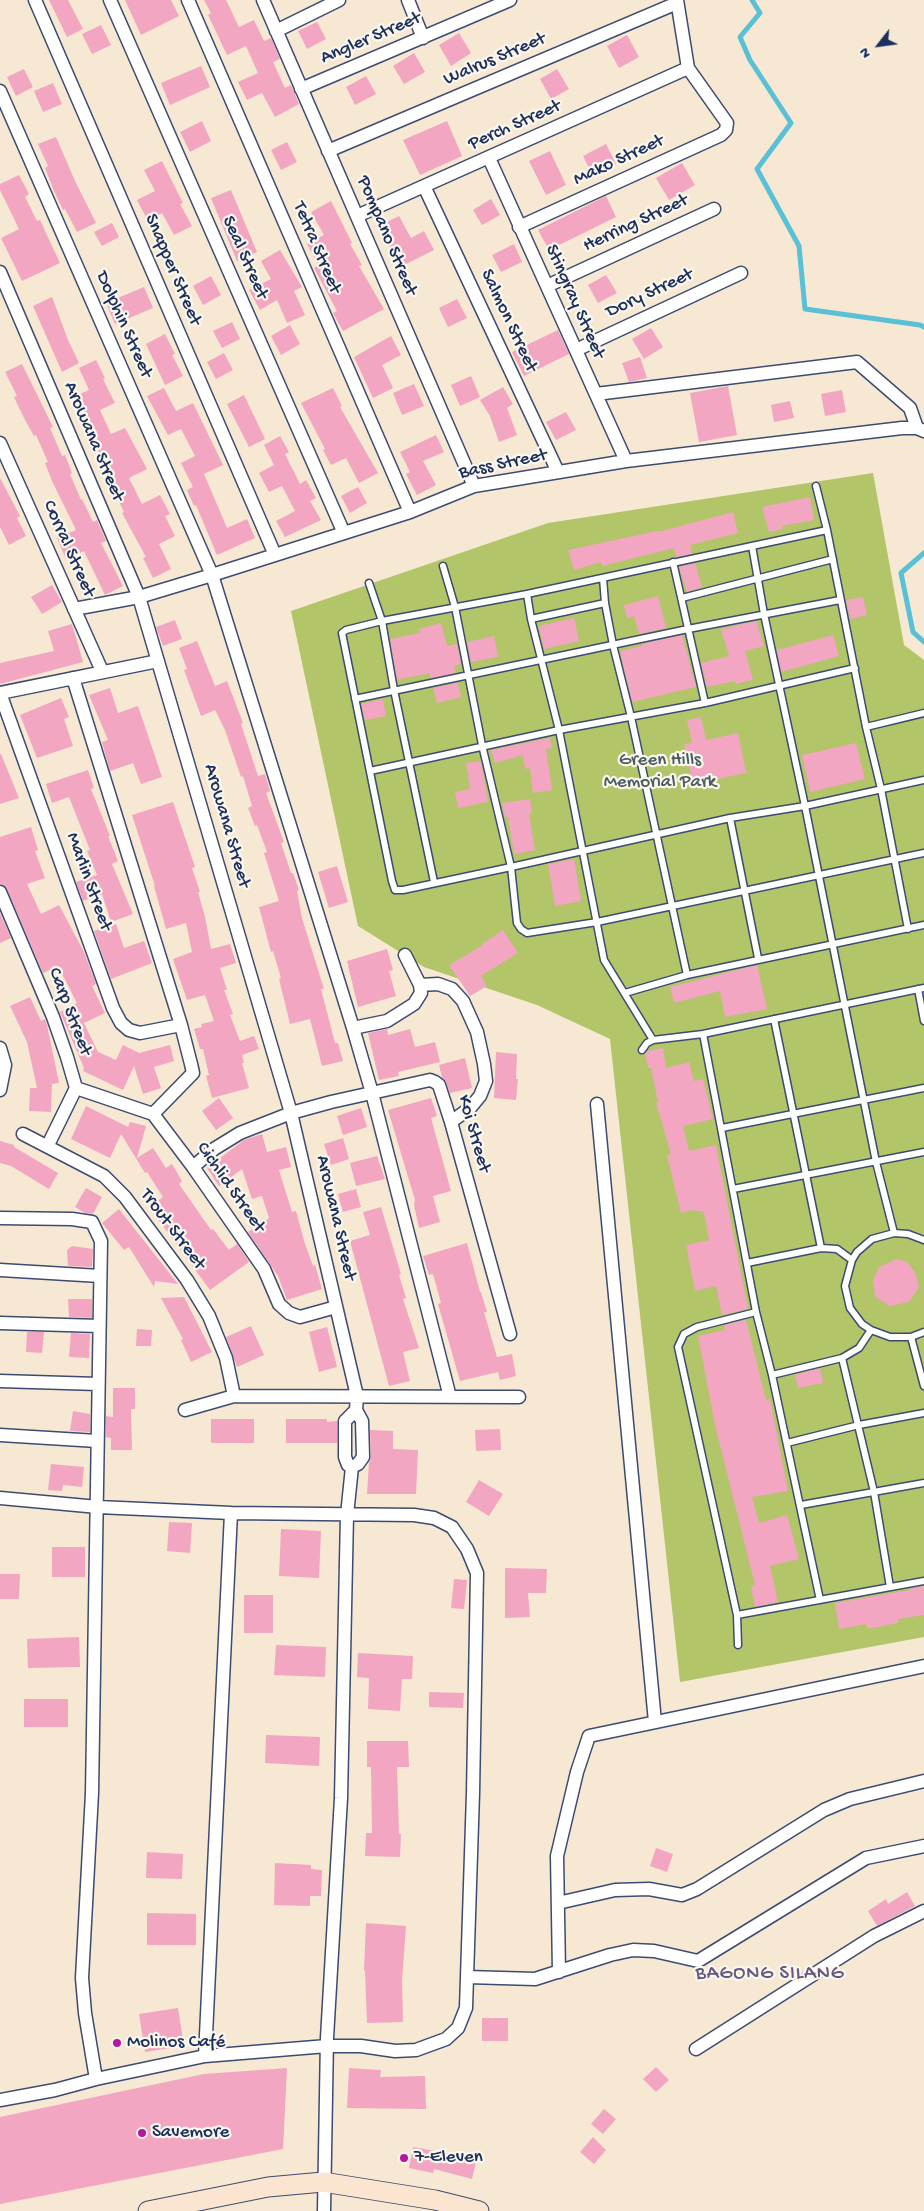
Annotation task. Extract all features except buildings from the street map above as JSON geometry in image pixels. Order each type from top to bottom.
[{"type":"street","name":"Snapper Street","points":[[34,0],[275,555]]},
{"type":"street","name":"Seal Street","points":[[110,0],[344,531]]},
{"type":"street","name":"Tetra Street","points":[[188,0],[410,512]]},
{"type":"street","name":"Pompano Street","points":[[262,0],[474,486]]},
{"type":"street","points":[[276,31],[339,0]]},
{"type":"street","points":[[408,0],[424,38]]},
{"type":"street","name":"Angler Street","points":[[301,89],[510,0]]},
{"type":"street","points":[[677,1],[688,68]]},
{"type":"street","name":"Walrus Street","points":[[328,151],[677,1]]},
{"type":"street","name":"Mako Street","points":[[520,227],[726,130],[727,123],[688,68]]},
{"type":"street","name":"Perch Street","points":[[356,216],[688,68]]},
{"type":"street","name":"Dolphin Street","points":[[0,91],[212,575],[372,1093],[450,1397]]},
{"type":"street","name":"Stingray Street","points":[[489,158],[626,461]]},
{"type":"street","name":"Salmon Street","points":[[424,186],[558,472]]},
{"type":"street","name":"Herring Street","points":[[547,286],[714,209]]},
{"type":"street","name":"Arowana Street","points":[[0,272],[139,597],[291,1113],[357,1396],[356,1410]]},
{"type":"street","name":"Dory Street","points":[[576,350],[740,273]]},
{"type":"street","points":[[596,394],[857,362],[910,408],[920,430]]},
{"type":"street","name":"Bass Street","points":[[74,609],[139,597],[212,575],[344,531],[410,512],[474,486],[626,461],[920,430]]},
{"type":"street","name":"Corral Street","points":[[0,443],[102,671]]},
{"type":"street","points":[[0,693],[158,660]]},
{"type":"street","points":[[48,1145],[76,1088],[153,1114],[193,1073],[181,1025],[73,678]]},
{"type":"street","name":"Marlin Street","points":[[0,693],[113,1008],[121,1023],[130,1030],[140,1032],[181,1025]]},
{"type":"street","name":"Carp Street","points":[[0,892],[53,1017],[76,1088]]},
{"type":"street","points":[[353,1028],[387,1020],[404,1012],[414,1004],[421,993],[420,985],[405,955]]},
{"type":"street","points":[[420,985],[438,984],[452,989],[463,1001],[477,1032],[486,1081],[480,1096],[470,1108],[451,1122]]},
{"type":"street","points":[[0,1048],[5,1065],[0,1090]]},
{"type":"street","name":"Koi Street","points":[[193,1167],[214,1149],[240,1133],[291,1113],[430,1080],[435,1082],[439,1085],[451,1122],[510,1334]]},
{"type":"street","points":[[597,1104],[655,1722]]},
{"type":"street","name":"Cichlid Street","points":[[153,1114],[193,1167],[264,1269],[279,1304],[289,1313],[300,1317],[336,1307]]},
{"type":"street","name":"Trout Street","points":[[23,1134],[48,1145],[104,1176],[125,1197],[187,1280],[209,1316],[226,1358],[234,1396]]},
{"type":"street","points":[[0,1218],[72,1219],[92,1222],[101,1241],[92,1793],[82,1978],[85,2013],[96,2079]]},
{"type":"street","points":[[0,1270],[100,1276]]},
{"type":"street","points":[[0,1323],[99,1326]]},
{"type":"street","points":[[0,1380],[98,1384]]},
{"type":"street","points":[[186,1410],[234,1396],[519,1397]]},
{"type":"street","points":[[356,1410],[362,1421],[363,1457],[358,1464],[352,1467],[348,1465],[345,1457],[345,1421],[356,1410]]},
{"type":"street","points":[[0,1435],[97,1441]]},
{"type":"street","points":[[324,2211],[327,2046],[341,1798],[347,1515],[352,1467]]},
{"type":"street","points":[[0,1498],[98,1507],[232,1513],[414,1515],[434,1518],[452,1527],[467,1549],[477,1573],[474,1793],[466,2008],[458,2028],[446,2039],[416,2050],[327,2046],[205,2056],[96,2079],[55,2090],[0,2100]]},
{"type":"street","points":[[205,2056],[232,1513]]},
{"type":"street","points":[[559,1972],[557,1856],[577,1772],[589,1736],[924,1666]]},
{"type":"street","points":[[558,1903],[624,1889],[649,1890],[682,1895],[696,1889],[824,1810],[850,1799],[924,1781]]},
{"type":"street","points":[[467,1977],[535,1979],[610,1955],[633,1950],[654,1951],[691,1961],[698,1961],[866,1858],[924,1846]]},
{"type":"street","points":[[696,2049],[874,1936],[924,1911]]},
{"type":"street","points":[[148,2211],[268,2188],[324,2182],[434,2200],[479,2211]]},
{"type":"lane","points":[[816,486],[856,668],[866,727],[881,789],[908,928]]},
{"type":"lane","points":[[827,530],[527,594],[382,621],[346,630],[342,633],[393,886],[399,890],[582,850],[656,836],[730,818],[805,806],[924,780]]},
{"type":"lane","points":[[752,546],[764,614],[805,806],[876,1162],[894,1233]]},
{"type":"lane","points":[[682,598],[833,559]]},
{"type":"lane","points":[[673,562],[705,703]]},
{"type":"lane","points":[[443,566],[455,607],[467,676],[511,867],[517,923],[527,933],[597,922],[924,853]]},
{"type":"lane","points":[[603,578],[605,603],[613,645],[631,717],[687,975]]},
{"type":"lane","points":[[369,583],[382,621],[394,690],[434,882]]},
{"type":"lane","points":[[527,594],[531,619],[559,730],[604,960],[653,1040]]},
{"type":"lane","points":[[355,699],[688,629],[840,600]]},
{"type":"lane","points":[[531,619],[605,603]]},
{"type":"lane","points":[[370,771],[482,745],[705,703],[856,668]]},
{"type":"lane","points":[[866,727],[924,712]]},
{"type":"lane","points":[[730,818],[758,958]]},
{"type":"lane","points":[[625,993],[687,975],[758,958],[832,946],[924,925]]},
{"type":"lane","points":[[642,1050],[647,1043],[653,1040],[703,1034],[921,988],[924,1020]]},
{"type":"lane","points":[[774,1019],[821,1248]]},
{"type":"lane","points":[[703,1034],[756,1312],[772,1374],[820,1600]]},
{"type":"lane","points":[[722,1128],[924,1088]]},
{"type":"lane","points":[[733,1189],[924,1152]]},
{"type":"lane","points":[[923,1238],[894,1233],[872,1240],[857,1252],[852,1260],[845,1286],[850,1308],[862,1324],[871,1330],[890,1337],[911,1337],[924,1332]]},
{"type":"lane","points":[[747,1263],[821,1248],[837,1249],[852,1260]]},
{"type":"lane","points":[[738,1645],[737,1615],[678,1347],[684,1334],[697,1327],[756,1312]]},
{"type":"lane","points":[[772,1374],[842,1358],[859,1348],[871,1330]]},
{"type":"lane","points":[[911,1337],[924,1386]]},
{"type":"lane","points":[[842,1358],[874,1492],[890,1587]]},
{"type":"lane","points":[[787,1443],[859,1425],[924,1414]]},
{"type":"lane","points":[[801,1505],[924,1483]]},
{"type":"lane","points":[[737,1615],[924,1581]]},
{"type":"green space","name":"Green Hills Memorial Park","points":[[873,473],[904,645],[924,660],[924,1637],[680,1682],[610,1039],[537,1005],[424,967],[358,926],[291,611],[548,523]]},
{"type":"waterway","points":[[752,0],[760,13],[740,37],[750,60],[791,123],[757,169],[799,246],[805,309],[924,327]]},
{"type":"waterway","points":[[924,553],[901,573],[913,632],[924,642]]},
{"type":"place","name":"Molinos Café","points":[[117,2043]]},
{"type":"place","name":"Savemore","points":[[142,2133]]},
{"type":"place","name":"7-Eleven","points":[[404,2158]]},
{"type":"district","name":"BAGONG SILANG","points":[[770,1975]]}]
